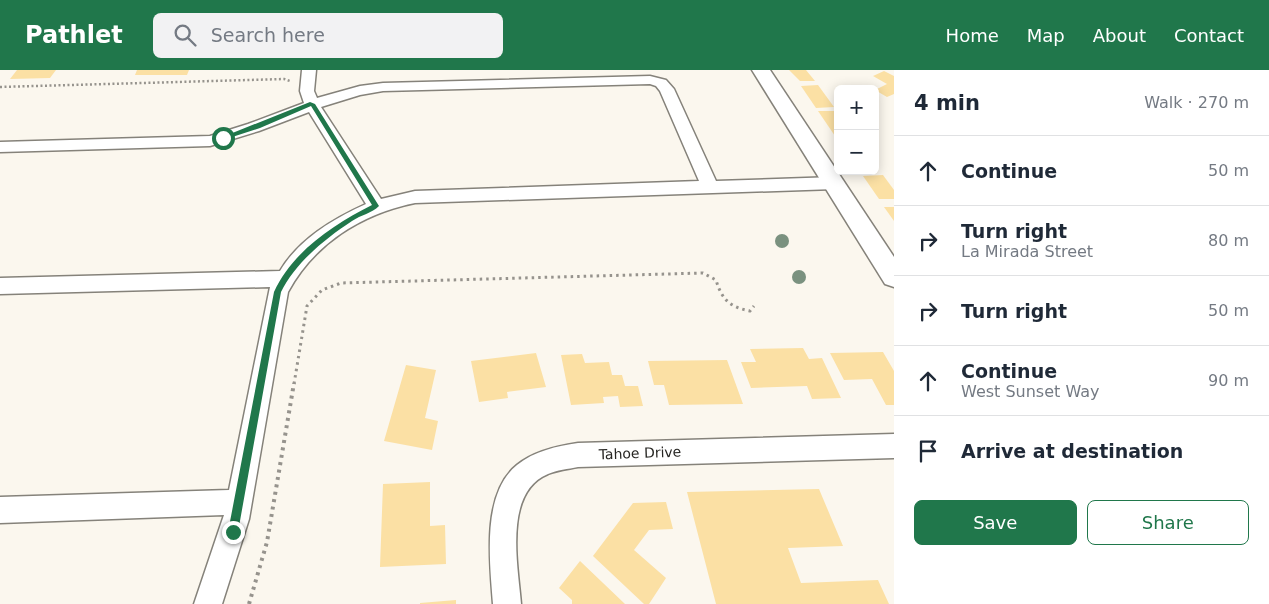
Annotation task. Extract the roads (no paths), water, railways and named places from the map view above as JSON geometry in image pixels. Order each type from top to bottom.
[{"type":"street","points":[[309,70],[307,91],[312,104],[376,206]]},
{"type":"street","points":[[761,70],[894,277]]},
{"type":"street","points":[[0,147],[210,141],[238,134],[345,92],[390,86],[656,81],[667,89],[710,187]]},
{"type":"street","points":[[208,604],[236,519],[278,292],[283,279],[300,260],[322,238],[350,219],[376,206],[403,198],[421,196],[835,183]]},
{"type":"street","points":[[0,286],[283,279]]},
{"type":"street","name":"Tahoe Drive","points":[[507,604],[503,547],[504,521],[510,498],[518,480],[533,468],[554,459],[588,455],[894,446]]},
{"type":"street","points":[[0,510],[239,502]]}]
